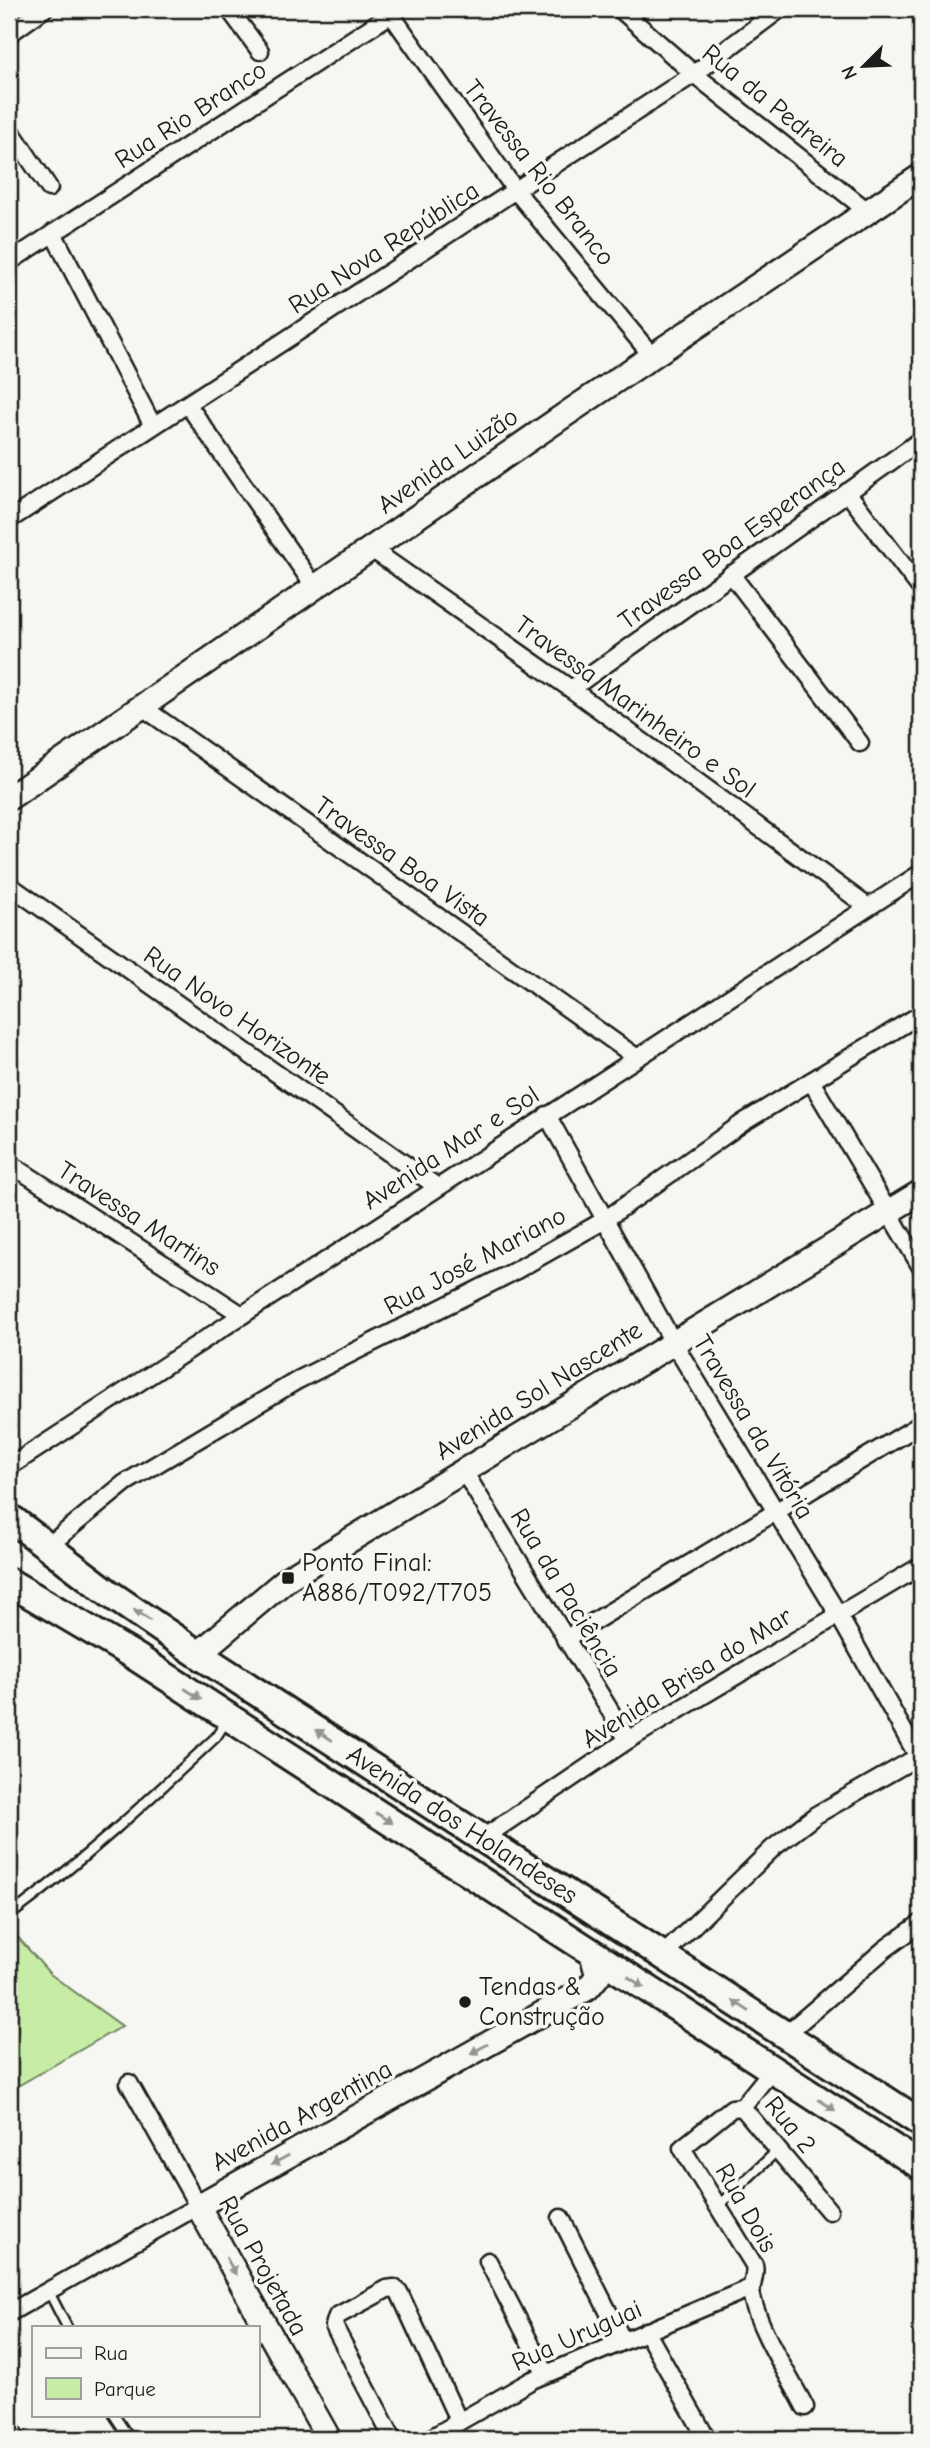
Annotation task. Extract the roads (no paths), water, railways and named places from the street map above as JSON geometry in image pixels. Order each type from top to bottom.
[{"type":"main road","name":"Avenida dos Holandeses","points":[[9,1517],[110,1594],[198,1654],[921,2123]]},
{"type":"main road","name":"Avenida dos Holandeses","points":[[9,1582],[115,1644],[921,2166]]},
{"type":"street","points":[[9,34],[44,9]]},
{"type":"street","points":[[229,9],[260,51]]},
{"type":"street","name":"Rua da Pedreira","points":[[620,9],[694,74],[870,212]]},
{"type":"street","name":"Rua Nova República","points":[[9,520],[694,74],[780,9]]},
{"type":"street","name":"Travessa Rio Branco","points":[[395,12],[516,191],[653,357]]},
{"type":"street","name":"Rua Rio Branco","points":[[9,262],[395,12]]},
{"type":"street","points":[[9,128],[49,188]]},
{"type":"street","name":"Avenida Luizão","points":[[9,798],[314,586],[921,176]]},
{"type":"street","points":[[53,233],[153,426]]},
{"type":"street","points":[[188,405],[314,586]]},
{"type":"street","name":"Travessa Boa Esperança","points":[[571,689],[921,440]]},
{"type":"street","points":[[847,492],[921,589]]},
{"type":"street","name":"Travessa Marinheiro e Sol","points":[[370,548],[571,689],[868,907]]},
{"type":"street","points":[[731,574],[860,743]]},
{"type":"street","name":"Travessa Boa Vista","points":[[141,706],[636,1057]]},
{"type":"street","name":"Avenida Mar e Sol","points":[[9,1467],[436,1186],[921,873]]},
{"type":"street","name":"Rua Novo Horizonte","points":[[9,885],[436,1186]]},
{"type":"street","name":"Rua José Mariano","points":[[48,1546],[125,1483],[298,1380],[513,1272],[603,1221],[744,1122],[921,1014]]},
{"type":"street","points":[[811,1081],[921,1267]]},
{"type":"street","name":"Travessa da Vitória","points":[[547,1115],[603,1221],[673,1342],[838,1614],[920,1758]]},
{"type":"street","name":"Travessa Martins","points":[[9,1163],[242,1315]]},
{"type":"street","name":"Avenida Sol Nascente","points":[[198,1654],[288,1578],[921,1192]]},
{"type":"street","points":[[565,1639],[921,1424]]},
{"type":"street","name":"Rua da Paciência","points":[[463,1471],[628,1740]]},
{"type":"street","name":"Avenida Brisa do Mar","points":[[483,1839],[628,1740],[921,1566]]},
{"type":"street","points":[[663,1955],[773,1848],[816,1815],[920,1758]]},
{"type":"street","points":[[785,2035],[885,1949],[921,1923]]},
{"type":"street","name":"Avenida Argentina","points":[[9,2313],[588,1988],[598,1976],[591,1952]]},
{"type":"street","name":"Rua 2","points":[[772,2070],[742,2107],[829,2211]]},
{"type":"street","name":"Rua Projetada","points":[[129,2083],[329,2439]]},
{"type":"street","name":"Rua Dois","points":[[742,2107],[732,2108],[682,2148],[754,2265],[756,2272],[750,2288],[755,2309],[805,2407]]},
{"type":"street","points":[[561,2218],[623,2341]]},
{"type":"street","points":[[488,2261],[545,2374]]},
{"type":"street","points":[[393,2439],[334,2326],[334,2320],[387,2289],[394,2288],[399,2292],[459,2422]]},
{"type":"street","name":"Rua Uruguai","points":[[429,2439],[545,2374],[750,2288]]},
{"type":"street","points":[[646,2331],[707,2439]]},
{"type":"lane","points":[[9,1916],[66,1874],[126,1822],[216,1737],[229,1717]]},
{"type":"lane","points":[[719,2205],[778,2150]]},
{"type":"lane","points":[[48,2290],[66,2326]]},
{"type":"lane","points":[[115,2416],[130,2439]]},
{"type":"lane","points":[[9,2418],[21,2439]]},
{"type":"place","name":"Ponto Final: A886/T092/T705","points":[[288,1578]]},
{"type":"place","name":"Tendas & Construção","points":[[465,2002]]}]
